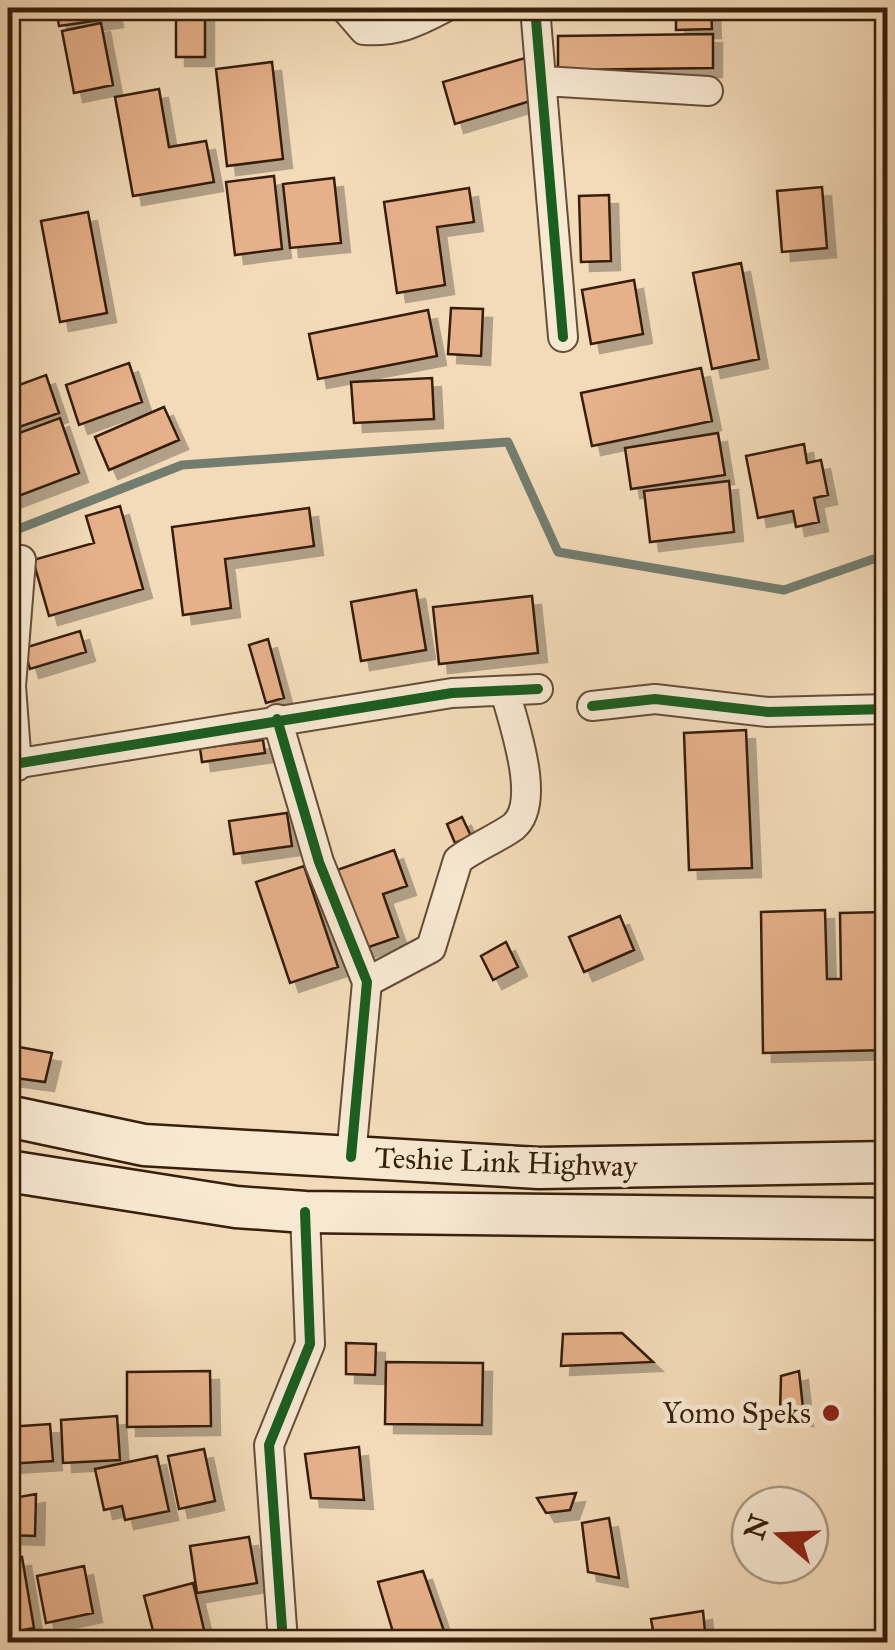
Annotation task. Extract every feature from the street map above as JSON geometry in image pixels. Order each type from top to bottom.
[{"type":"main road","name":"Teshie Link Highway","points":[[8,1116],[144,1145],[539,1168],[888,1162]]},
{"type":"main road","name":"Teshie Link Highway","points":[[8,1171],[236,1207],[305,1212],[888,1219]]},
{"type":"street","points":[[345,8],[364,30],[385,31],[406,28],[444,8]]},
{"type":"street","points":[[535,8],[563,337]]},
{"type":"street","points":[[544,82],[708,91]]},
{"type":"street","points":[[21,560],[12,686],[12,766],[277,719],[452,694],[538,689]]},
{"type":"street","points":[[367,982],[431,948],[458,860],[516,824],[523,812],[528,785],[505,691]]},
{"type":"street","points":[[592,706],[655,700],[768,712],[888,709]]},
{"type":"street","points":[[277,719],[319,862],[367,982],[350,1157]]},
{"type":"street","points":[[283,1642],[269,1445],[310,1344],[305,1212]]},
{"type":"building","points":[[56,8],[112,8],[114,18],[59,26]]},
{"type":"building","points":[[176,8],[205,8],[205,57],[176,57]]},
{"type":"building","points":[[676,8],[711,8],[712,29],[676,30]]},
{"type":"building","points":[[101,23],[113,85],[74,93],[62,31]]},
{"type":"building","points":[[713,34],[713,68],[558,70],[558,36]]},
{"type":"building","points":[[525,58],[537,99],[455,124],[443,82]]},
{"type":"building","points":[[272,62],[283,159],[227,166],[216,69]]},
{"type":"building","points":[[159,89],[169,147],[206,141],[214,182],[133,196],[115,97]]},
{"type":"building","points":[[274,176],[282,249],[235,255],[226,182]]},
{"type":"building","points":[[334,178],[341,243],[290,248],[283,184]]},
{"type":"building","points":[[822,187],[827,248],[782,252],[777,191]]},
{"type":"building","points":[[469,188],[474,222],[437,227],[445,285],[397,293],[384,202]]},
{"type":"building","points":[[609,195],[611,261],[581,262],[579,196]]},
{"type":"building","points":[[88,212],[107,313],[60,322],[41,221]]},
{"type":"building","points":[[741,263],[759,359],[712,369],[693,273]]},
{"type":"building","points":[[634,280],[643,334],[591,344],[582,290]]},
{"type":"building","points":[[451,308],[483,309],[481,356],[448,354]]},
{"type":"building","points":[[428,310],[437,356],[318,379],[309,334]]},
{"type":"building","points":[[129,363],[142,402],[79,425],[66,385]]},
{"type":"building","points":[[701,368],[712,421],[592,446],[581,393]]},
{"type":"building","points":[[46,375],[59,413],[8,431],[8,389]]},
{"type":"building","points":[[432,378],[434,419],[354,423],[351,382]]},
{"type":"building","points":[[164,407],[179,440],[109,470],[95,437]]},
{"type":"building","points":[[60,418],[79,473],[8,500],[8,437]]},
{"type":"building","points":[[718,433],[725,475],[631,489],[625,448]]},
{"type":"building","points":[[804,444],[807,463],[821,460],[828,495],[814,498],[819,522],[796,527],[793,511],[758,518],[746,456]]},
{"type":"building","points":[[729,481],[734,532],[650,542],[644,491]]},
{"type":"building","points":[[120,506],[143,589],[49,616],[33,560],[94,543],[86,516]]},
{"type":"building","points":[[309,508],[314,546],[225,559],[231,608],[183,615],[172,527]]},
{"type":"building","points":[[416,590],[426,650],[361,661],[351,602]]},
{"type":"building","points":[[532,596],[538,653],[439,664],[433,607]]},
{"type":"building","points":[[80,631],[86,652],[30,669],[24,648]]},
{"type":"building","points":[[268,639],[284,698],[266,703],[249,645]]},
{"type":"building","points":[[746,730],[752,868],[689,870],[684,733]]},
{"type":"building","points":[[263,740],[265,753],[202,762],[200,748]]},
{"type":"building","points":[[287,813],[292,846],[234,854],[229,821]]},
{"type":"building","points":[[462,817],[471,836],[455,843],[447,824]]},
{"type":"building","points":[[394,850],[407,886],[383,894],[398,937],[363,949],[337,870]]},
{"type":"building","points":[[304,866],[338,967],[290,983],[256,882]]},
{"type":"building","points":[[825,910],[827,979],[841,979],[840,913],[884,912],[887,1050],[763,1053],[761,912]]},
{"type":"building","points":[[620,916],[634,950],[584,972],[569,937]]},
{"type":"building","points":[[506,942],[518,967],[493,980],[481,956]]},
{"type":"building","points":[[8,1045],[52,1053],[45,1082],[8,1077]]},
{"type":"building","points":[[622,1333],[653,1362],[561,1366],[563,1334]]},
{"type":"building","points":[[346,1343],[376,1344],[375,1375],[346,1374]]},
{"type":"building","points":[[386,1362],[483,1363],[482,1425],[385,1424]]},
{"type":"building","points":[[210,1371],[211,1426],[127,1427],[127,1372]]},
{"type":"building","points":[[799,1371],[804,1417],[780,1413],[781,1376]]},
{"type":"building","points":[[117,1416],[120,1460],[63,1463],[61,1420]]},
{"type":"building","points":[[50,1424],[53,1461],[8,1464],[8,1427]]},
{"type":"building","points":[[359,1447],[364,1500],[311,1498],[305,1454]]},
{"type":"building","points":[[204,1449],[215,1501],[179,1509],[168,1456]]},
{"type":"building","points":[[157,1456],[169,1511],[125,1520],[122,1506],[104,1510],[95,1469]]},
{"type":"building","points":[[576,1493],[570,1510],[546,1513],[537,1498]]},
{"type":"building","points":[[36,1494],[35,1536],[8,1535],[8,1499]]},
{"type":"building","points":[[609,1518],[619,1578],[588,1572],[582,1523]]},
{"type":"building","points":[[249,1537],[257,1583],[197,1593],[190,1546]]},
{"type":"building","points":[[22,1557],[34,1628],[8,1633],[8,1559]]},
{"type":"building","points":[[84,1566],[93,1613],[46,1623],[37,1576]]},
{"type":"building","points":[[423,1571],[444,1631],[414,1642],[396,1642],[378,1582]]},
{"type":"building","points":[[193,1583],[205,1634],[156,1642],[144,1596]]},
{"type":"building","points":[[703,1611],[706,1642],[655,1642],[651,1619]]},
{"type":"waterway","points":[[8,533],[182,465],[508,442],[558,552],[784,590],[888,554]]},
{"type":"cycle path","points":[[535,8],[563,337]]},
{"type":"cycle path","points":[[8,765],[452,693],[538,689]]},
{"type":"cycle path","points":[[592,706],[655,699],[768,712],[888,709]]},
{"type":"cycle path","points":[[277,719],[319,862],[367,982],[351,1157]]},
{"type":"cycle path","points":[[283,1642],[269,1445],[310,1344],[305,1212]]},
{"type":"place","name":"Yomo Speks","points":[[831,1413]]}]
